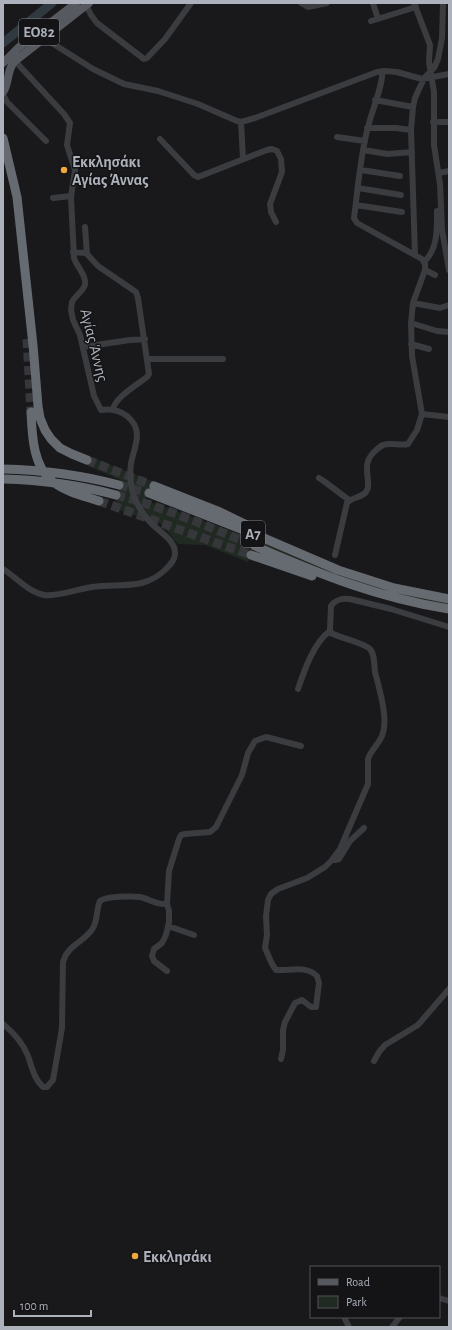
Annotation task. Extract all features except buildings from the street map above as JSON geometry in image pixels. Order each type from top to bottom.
[{"type":"highway","points":[[3,138],[13,174],[17,197],[34,345],[40,418],[45,430],[60,448],[87,460]]},
{"type":"highway","points":[[26,274],[27,339]]},
{"type":"highway","points":[[31,412],[35,451],[48,476],[53,482],[68,490],[99,501]]},
{"type":"highway","points":[[3,469],[70,474],[119,485]]},
{"type":"highway","points":[[3,479],[70,484],[116,494]]},
{"type":"highway","points":[[151,490],[220,512],[356,576],[394,588],[449,599]]},
{"type":"highway","name":"Α7","points":[[255,546],[314,571],[373,592],[410,602],[449,609]]},
{"type":"highway","points":[[251,555],[314,576],[373,592]]},
{"type":"main road","name":"ΕΟ82","points":[[3,63],[18,48],[76,3]]},
{"type":"main road","name":"ΕΟ82","points":[[3,93],[6,88],[5,78],[15,61],[88,4]]},
{"type":"street","points":[[301,3],[308,7],[327,3]]},
{"type":"street","points":[[373,3],[378,19]]},
{"type":"street","points":[[431,75],[436,65],[446,13],[443,3]]},
{"type":"street","points":[[88,4],[91,16],[98,23],[144,59],[147,58],[165,39],[189,4]]},
{"type":"street","points":[[371,21],[415,5],[429,41],[429,62],[434,92],[434,145],[439,173],[442,230],[449,270]]},
{"type":"street","points":[[44,38],[93,69],[121,83],[158,91],[198,104],[242,122],[377,72],[382,71],[401,73],[424,79]]},
{"type":"street","name":"Αγίας Άννης","points":[[3,569],[29,589],[43,595],[48,595],[102,586],[140,584],[155,578],[164,571],[174,559],[175,550],[171,542],[142,512],[134,497],[130,473],[138,435],[134,425],[124,414],[113,410],[101,410],[96,403],[80,335],[73,320],[71,307],[72,301],[83,289],[85,282],[84,277],[75,263],[73,252],[72,196],[75,170],[67,143],[70,127],[69,121],[15,61]]},
{"type":"street","points":[[335,555],[345,507],[349,500],[366,492],[368,487],[367,464],[371,456],[383,445],[408,444],[417,430],[422,414],[412,356],[411,323],[413,303],[426,270],[424,262],[415,255],[355,221],[354,218],[367,128],[382,82],[382,71]]},
{"type":"street","points":[[415,255],[411,130],[413,107],[416,96],[424,79],[431,75],[449,74]]},
{"type":"street","points":[[3,93],[7,102],[46,141]]},
{"type":"street","points":[[376,100],[413,107]]},
{"type":"street","points":[[242,122],[243,159]]},
{"type":"street","points":[[434,122],[449,122]]},
{"type":"street","points":[[367,128],[396,128],[411,130]]},
{"type":"street","points":[[337,137],[365,141]]},
{"type":"street","points":[[160,139],[196,176],[200,176],[269,149],[275,150],[279,154],[282,174],[270,204],[271,212],[276,222]]},
{"type":"street","points":[[364,150],[388,154],[412,152]]},
{"type":"street","points":[[360,170],[400,176]]},
{"type":"street","points":[[439,173],[449,171]]},
{"type":"street","points":[[358,188],[402,195]]},
{"type":"street","points":[[53,198],[72,196]]},
{"type":"street","points":[[424,262],[431,254],[434,245],[437,229],[437,206],[441,198]]},
{"type":"street","points":[[356,205],[402,212]]},
{"type":"street","points":[[85,227],[87,254]]},
{"type":"street","points":[[73,252],[83,252],[87,254],[96,264],[137,293],[148,359],[149,375],[117,401],[113,406],[113,410]]},
{"type":"street","points":[[426,270],[435,275]]},
{"type":"street","points":[[413,303],[440,308],[449,305]]},
{"type":"street","points":[[411,323],[437,331],[449,332]]},
{"type":"street","points":[[83,347],[145,339]]},
{"type":"street","points":[[411,344],[429,349]]},
{"type":"street","points":[[148,359],[224,359]]},
{"type":"street","points":[[422,414],[449,417]]},
{"type":"street","points":[[319,478],[349,500]]},
{"type":"street","points":[[298,689],[306,667],[321,639],[330,632],[331,606],[337,600],[346,598],[391,609],[449,627]]},
{"type":"street","points":[[281,1059],[284,1026],[293,1006],[298,1001],[302,1000],[311,1007],[316,1006],[318,983],[317,976],[311,972],[299,969],[276,970],[272,964],[265,948],[268,900],[274,891],[307,878],[324,867],[332,860],[342,846],[357,807],[367,787],[369,781],[369,758],[371,752],[380,742],[385,724],[381,692],[372,652],[368,648],[330,632]]},
{"type":"street","points":[[167,971],[154,961],[152,956],[156,947],[162,943],[168,926],[169,911],[167,904],[169,871],[178,839],[184,834],[213,831],[242,775],[248,753],[255,741],[266,737],[301,746]]},
{"type":"street","points":[[332,860],[339,859],[350,841],[364,828]]},
{"type":"street","points":[[3,1024],[21,1041],[38,1083],[43,1087],[47,1087],[53,1080],[62,1028],[63,962],[68,950],[93,929],[100,901],[110,897],[141,897],[161,905],[167,904]]},
{"type":"street","points":[[168,926],[194,935]]},
{"type":"street","points":[[374,1061],[385,1045],[418,1025],[449,989]]},
{"type":"street","points":[[392,1327],[399,1318]]},
{"type":"street","points":[[345,1319],[349,1327]]},
{"type":"green space","points":[[91,457],[153,482],[145,500],[257,540],[449,603],[449,605],[393,594],[336,576],[256,543],[248,562],[205,545],[178,544],[161,524],[113,508],[121,480],[88,466]]},
{"type":"waterway","points":[[3,43],[52,3]]},
{"type":"tunnel","points":[[27,339],[31,412]]},
{"type":"tunnel","points":[[87,460],[154,486]]},
{"type":"tunnel","points":[[119,485],[149,493]]},
{"type":"tunnel","points":[[116,495],[169,511],[255,546]]},
{"type":"tunnel","points":[[99,501],[251,555]]},
{"type":"place","name":"Εκκλησάκι Αγίας Άννας","points":[[64,170]]},
{"type":"place","name":"Εκκλησάκι","points":[[135,1256]]}]
